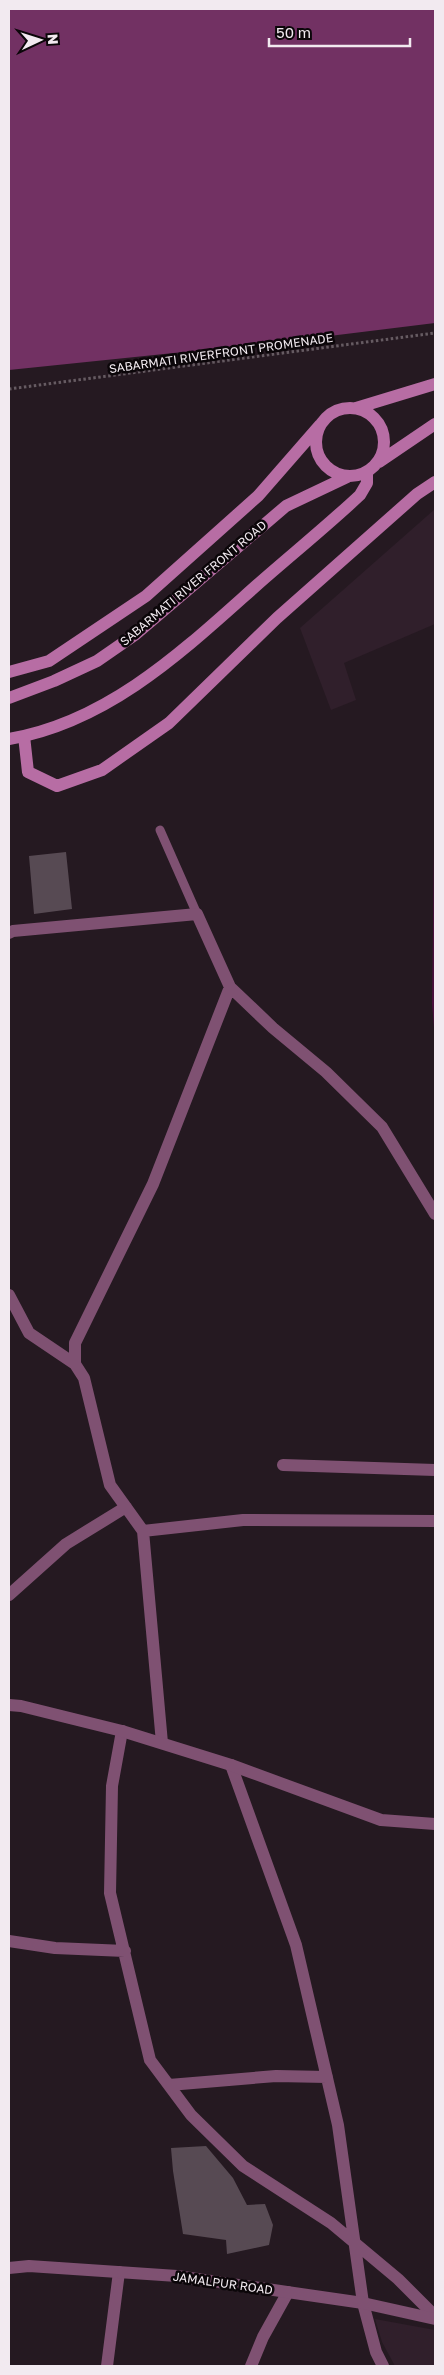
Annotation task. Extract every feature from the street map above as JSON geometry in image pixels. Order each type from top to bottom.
[{"type":"main road","points":[[9,672],[50,660],[146,596],[258,496],[320,425],[335,411],[356,408],[435,384]]},
{"type":"main road","points":[[356,408],[371,415],[382,428],[384,446],[378,462]]},
{"type":"main road","points":[[320,425],[316,442],[319,458],[331,471],[347,477],[367,472],[378,462],[435,424]]},
{"type":"main road","points":[[9,739],[37,734],[109,703],[175,658],[360,495],[366,483],[367,472]]},
{"type":"main road","name":"SABARMATI RIVER FRONT ROAD","points":[[9,698],[54,681],[97,661],[136,634],[286,506],[347,477]]},
{"type":"main road","points":[[24,736],[28,772],[57,786],[102,770],[169,723],[277,618],[417,494],[435,482]]},
{"type":"street","points":[[9,933],[58,926],[197,914],[230,987],[273,1028],[326,1072],[382,1127],[435,1214]]},
{"type":"street","points":[[75,1364],[76,1343],[153,1184],[230,987]]},
{"type":"street","points":[[9,1295],[29,1333],[75,1364],[84,1378],[110,1485],[143,1531],[162,1743]]},
{"type":"street","points":[[282,1465],[435,1470]]},
{"type":"street","points":[[9,1596],[66,1544],[126,1507]]},
{"type":"street","points":[[143,1531],[243,1520],[435,1521]]},
{"type":"street","points":[[9,1705],[21,1706],[122,1731],[162,1743],[231,1765],[381,1820],[435,1824]]},
{"type":"street","points":[[122,1731],[112,1786],[110,1893],[150,2060],[191,2115],[243,2166],[332,2223],[354,2241],[435,2318]]},
{"type":"street","points":[[231,1765],[296,1945],[338,2125],[363,2303],[376,2352],[383,2366]]},
{"type":"street","points":[[9,1940],[55,1948],[125,1951]]},
{"type":"street","points":[[169,2085],[276,2076],[327,2077]]},
{"type":"street","name":"JAMALPUR ROAD","points":[[9,2268],[30,2266],[176,2276],[363,2303],[435,2318]]},
{"type":"street","points":[[107,2366],[119,2272]]},
{"type":"street","points":[[251,2366],[263,2337],[288,2292]]},
{"type":"lane","points":[[160,830],[197,914]]},
{"type":"path","name":"SABARMATI RIVERFRONT PROMENADE","points":[[9,390],[435,333]]},
{"type":"shaded area","points":[[9,9],[435,9],[435,323],[289,341],[9,370]]},
{"type":"shaded area","points":[[435,509],[435,624],[344,663],[356,700],[331,710],[300,628]]},
{"type":"shaded area","points":[[435,769],[435,1040],[432,1004]]},
{"type":"shaded area","points":[[375,2319],[435,2330],[435,2366],[395,2366],[382,2342]]},
{"type":"building","points":[[66,852],[72,909],[34,914],[29,856]]},
{"type":"building","points":[[206,2146],[233,2178],[247,2205],[265,2204],[273,2225],[269,2245],[227,2254],[226,2240],[183,2234],[171,2148]]}]
